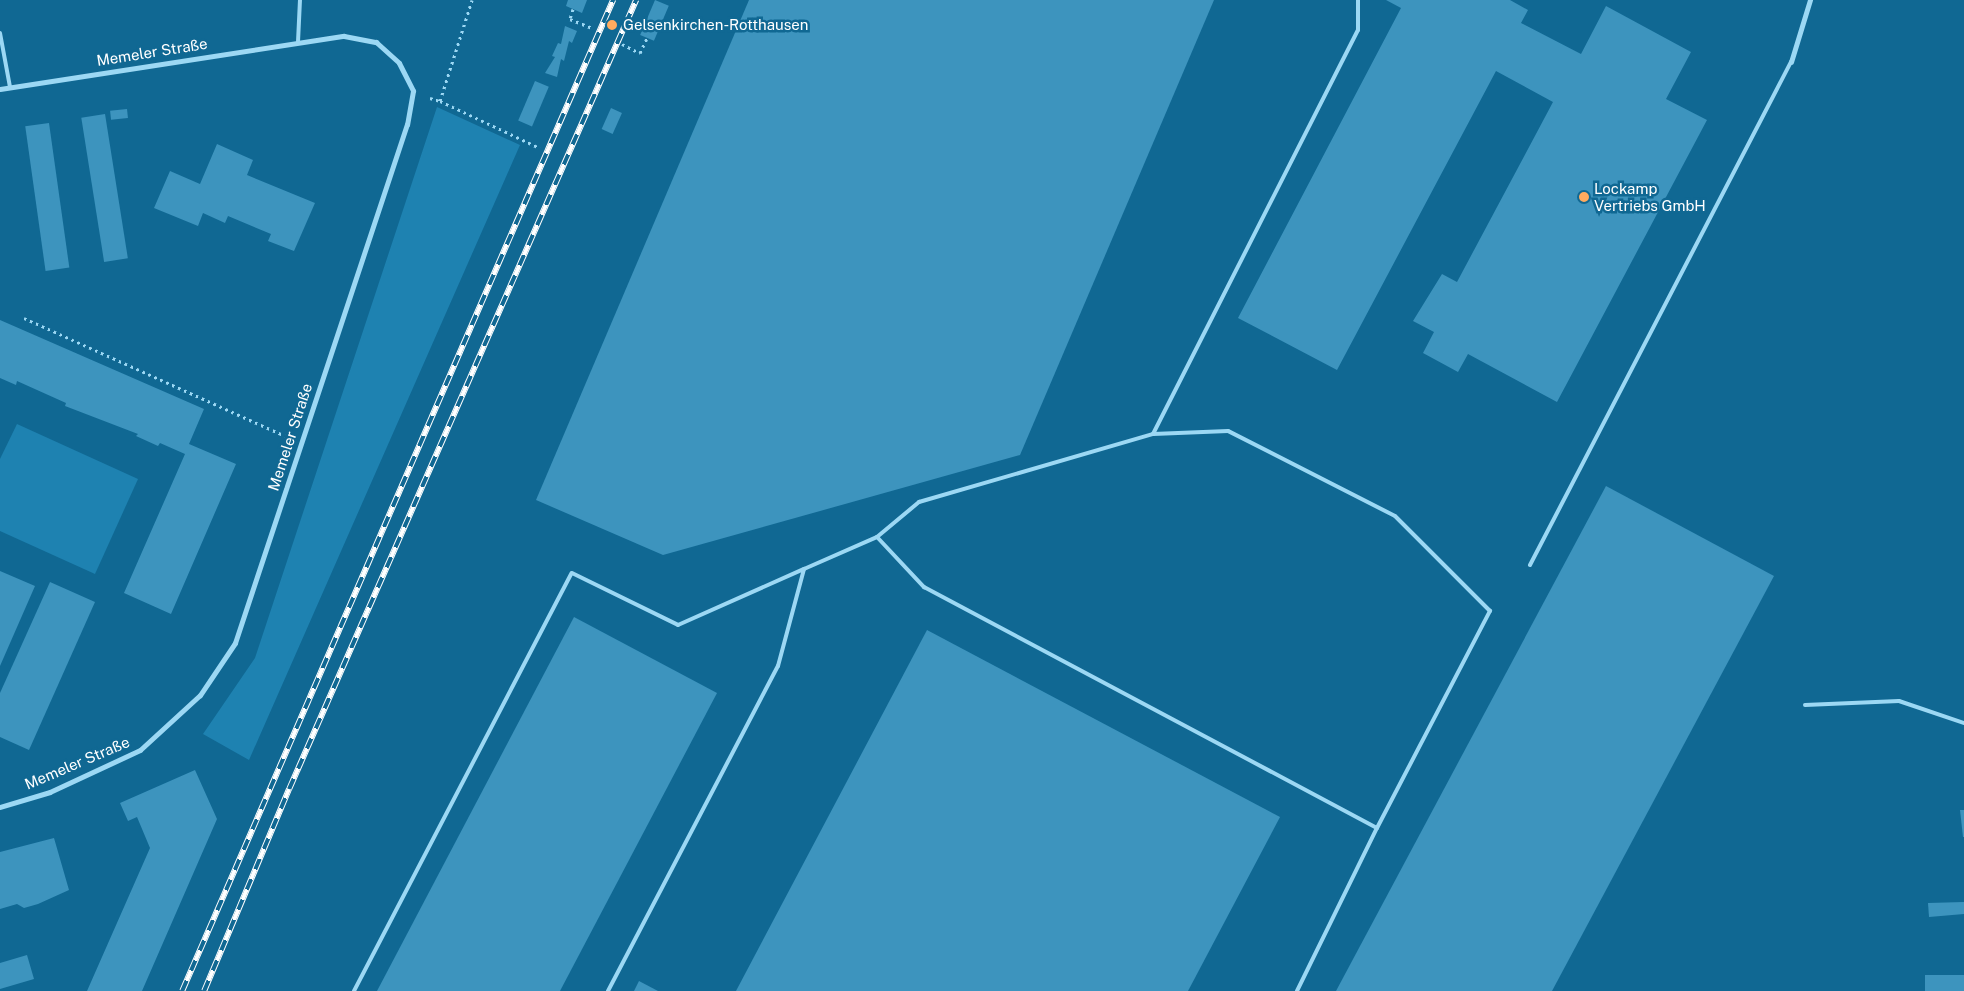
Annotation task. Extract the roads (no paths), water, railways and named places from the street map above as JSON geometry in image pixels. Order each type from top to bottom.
[{"type":"street","points":[[1791,62],[1810,0]]},
{"type":"street","name":"Memeler Straße","points":[[0,89],[344,36],[376,42],[399,63],[413,91],[407,124],[235,643],[200,695],[140,750],[50,792],[0,807]]},
{"type":"lane","points":[[298,42],[300,0]]},
{"type":"lane","points":[[1153,434],[1358,30],[1358,0]]},
{"type":"lane","points":[[0,32],[10,87]]},
{"type":"lane","points":[[1530,565],[1791,62]]},
{"type":"lane","points":[[354,991],[572,573],[678,624],[877,537],[919,502],[1153,434],[1228,431],[1395,516],[1490,611],[1377,828],[1297,991]]},
{"type":"lane","points":[[877,537],[924,588],[1377,828]]},
{"type":"lane","points":[[608,991],[778,666],[804,569]]},
{"type":"lane","points":[[1805,705],[1899,701],[1964,723]]},
{"type":"railway","points":[[182,991],[613,0]]},
{"type":"railway","points":[[204,991],[289,789],[636,0]]},
{"type":"place","name":"Gelsenkirchen-Rotthausen","points":[[612,25]]},
{"type":"place","name":"Lockamp Vertriebs GmbH","points":[[1584,197]]}]
